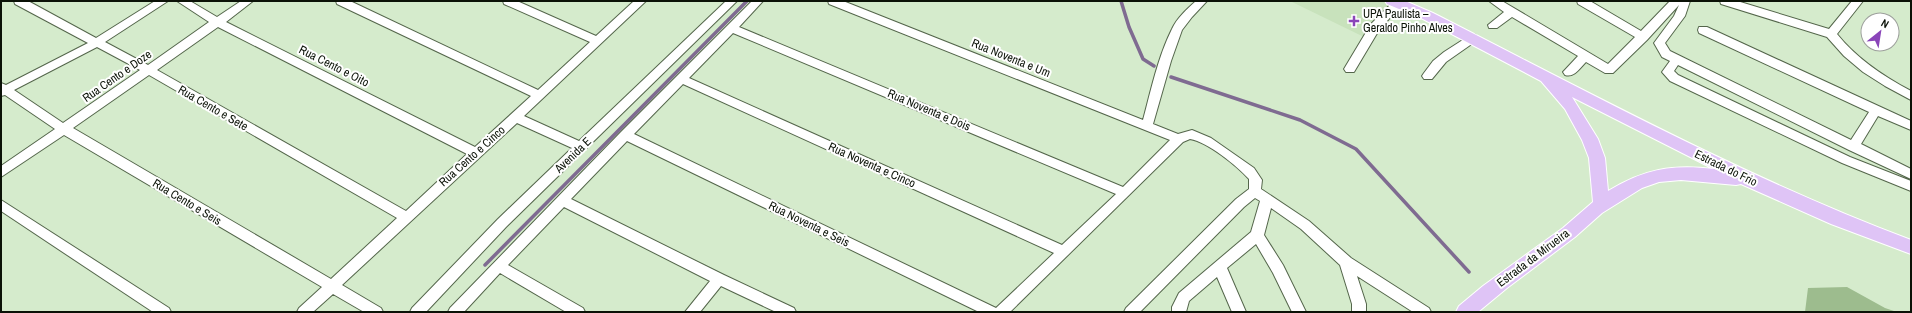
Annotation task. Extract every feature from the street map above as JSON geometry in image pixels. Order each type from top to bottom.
[{"type":"main road","points":[[1399,2],[1472,38],[1546,78],[1570,105],[1590,139],[1597,158],[1601,204]]},
{"type":"main road","name":"Estrada do Frio","points":[[1546,78],[1749,180],[1837,219],[1911,247]]},
{"type":"main road","name":"Estrada da Mirueira","points":[[1465,312],[1520,266],[1564,236],[1601,204],[1649,178],[1666,175],[1704,174],[1749,180]]},
{"type":"street","name":"Rua Cento e Sete","points":[[19,1],[148,70],[406,217]]},
{"type":"street","points":[[2,90],[96,43],[164,1]]},
{"type":"street","name":"Rua Cento e Oito","points":[[182,1],[218,22],[476,153]]},
{"type":"street","name":"Rua Cento e Doze","points":[[1,172],[248,1]]},
{"type":"street","points":[[341,1],[539,95]]},
{"type":"street","points":[[508,1],[597,41]]},
{"type":"street","name":"Rua Cento e Cinco","points":[[304,312],[641,1]]},
{"type":"street","name":"Avenida E","points":[[417,312],[502,224],[732,1]]},
{"type":"street","name":"Avenida E","points":[[455,312],[625,135],[758,1]]},
{"type":"street","name":"Rua Noventa e Um","points":[[833,1],[1179,138]]},
{"type":"street","points":[[1146,126],[1165,61],[1177,29],[1188,14],[1202,1]]},
{"type":"street","points":[[1494,1],[1609,70],[1643,36],[1671,3]]},
{"type":"street","points":[[1582,1],[1643,36]]},
{"type":"street","points":[[1685,1],[1684,9],[1680,17],[1663,36],[1659,44],[1666,54],[1911,174]]},
{"type":"street","points":[[1725,1],[1831,34],[1840,47],[1863,66],[1887,83],[1911,96]]},
{"type":"street","points":[[1831,34],[1858,1]]},
{"type":"street","points":[[1350,69],[1375,27],[1399,2]]},
{"type":"street","points":[[1493,25],[1511,12]]},
{"type":"street","name":"Rua Noventa e Dois","points":[[732,28],[1125,193]]},
{"type":"street","points":[[1703,30],[1911,126]]},
{"type":"street","points":[[1428,76],[1435,65],[1446,55],[1472,38]]},
{"type":"street","points":[[1568,72],[1584,56]]},
{"type":"street","points":[[1676,60],[1668,72],[1674,78],[1846,160],[1911,186]]},
{"type":"street","name":"Rua Noventa e Cinco","points":[[681,79],[1063,251]]},
{"type":"street","name":"Rua Cento e Seis","points":[[2,90],[64,129],[331,287],[376,312]]},
{"type":"street","points":[[1854,147],[1876,110]]},
{"type":"street","points":[[515,117],[581,147]]},
{"type":"street","points":[[1001,312],[1125,193],[1179,138],[1191,134],[1196,135],[1215,146],[1253,174],[1257,184],[1255,191],[1240,203],[1131,312]]},
{"type":"street","name":"Rua Noventa e Seis","points":[[625,135],[992,312]]},
{"type":"street","points":[[1255,191],[1305,224],[1346,262],[1424,312]]},
{"type":"street","points":[[562,200],[719,279],[789,312]]},
{"type":"street","points":[[1179,312],[1179,308],[1184,297],[1220,268],[1257,235],[1267,200]]},
{"type":"street","points":[[1,205],[164,312]]},
{"type":"street","points":[[1257,235],[1278,269],[1299,312]]},
{"type":"street","points":[[1346,262],[1359,304],[1359,312]]},
{"type":"street","points":[[499,266],[578,312]]},
{"type":"street","points":[[1220,268],[1239,312]]},
{"type":"street","points":[[692,312],[719,279]]},
{"type":"shaded area","name":"UPA Paulista – Geraldo Pinho Alves","points":[[1290,1],[1383,1],[1390,5],[1364,37]]},
{"type":"shaded area","points":[[1847,287],[1885,308],[1897,312],[1805,312],[1808,288]]},
{"type":"waterway","points":[[485,265],[747,1]]},
{"type":"waterway","points":[[1121,1],[1129,27],[1143,59],[1154,66]]},
{"type":"waterway","points":[[1171,77],[1300,120],[1356,149],[1469,272]]},
{"type":"place","name":"UPA Paulista – Geraldo Pinho Alves","points":[[1354,21]]}]
